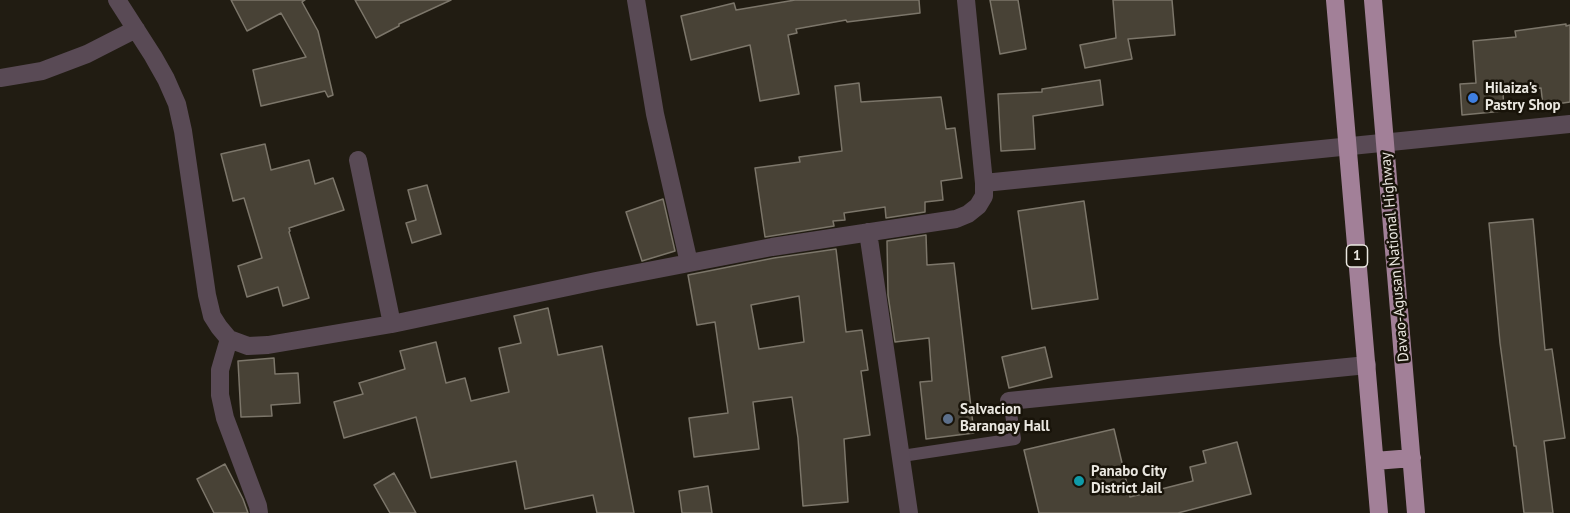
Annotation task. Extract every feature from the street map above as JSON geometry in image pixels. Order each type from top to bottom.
[{"type":"highway","name":"1","points":[[1335,0],[1379,513]]},
{"type":"highway","name":"Davao-Agusan National Highway","points":[[1373,0],[1416,513]]},
{"type":"highway","points":[[1375,461],[1412,458]]},
{"type":"street","points":[[117,0],[162,71],[177,104],[212,316],[229,339],[248,346],[268,345],[392,324],[772,247],[956,219],[968,214],[978,206],[984,196],[984,183],[966,0]]},
{"type":"street","points":[[636,0],[655,114],[689,263]]},
{"type":"street","points":[[0,78],[42,71],[87,54],[136,29]]},
{"type":"street","points":[[984,183],[1570,124]]},
{"type":"street","points":[[358,160],[392,324]]},
{"type":"street","points":[[868,232],[909,513]]},
{"type":"street","points":[[229,339],[220,370],[219,395],[259,513]]},
{"type":"street","points":[[1010,401],[1366,365]]},
{"type":"lane","points":[[902,456],[1015,440],[1010,401]]},
{"type":"building","points":[[231,0],[305,0],[302,2],[318,31],[333,95],[328,97],[325,91],[261,106],[253,70],[306,57],[281,13],[247,31]]},
{"type":"building","points":[[355,0],[451,0],[399,24],[376,38]]},
{"type":"building","points":[[795,0],[919,0],[920,13],[847,22],[846,20],[796,29],[797,33],[788,35],[799,94],[760,101],[750,45],[691,60],[681,16],[734,3],[736,10]]},
{"type":"building","points":[[990,0],[1018,0],[1026,49],[1000,54]]},
{"type":"building","points":[[1113,0],[1172,0],[1175,35],[1128,39],[1132,59],[1085,68],[1080,45],[1116,38]]},
{"type":"building","points":[[1566,24],[1566,26],[1570,25],[1570,102],[1543,106],[1541,88],[1503,93],[1504,111],[1462,115],[1460,84],[1476,83],[1473,41],[1516,37],[1515,31]]},
{"type":"building","points":[[1100,80],[1103,105],[1033,116],[1035,149],[1001,151],[998,94],[1042,92],[1042,89]]},
{"type":"building","points":[[859,83],[861,102],[941,97],[946,129],[955,128],[962,178],[941,181],[943,200],[925,202],[925,212],[886,218],[885,207],[844,213],[845,220],[833,221],[834,226],[765,237],[755,168],[800,162],[799,157],[842,151],[835,86]]},
{"type":"building","points":[[265,144],[271,170],[309,160],[315,184],[333,178],[344,210],[289,228],[309,298],[283,306],[278,287],[247,297],[238,266],[262,258],[244,198],[233,201],[221,154]]},
{"type":"building","points":[[427,185],[441,234],[412,243],[406,223],[416,220],[408,190]]},
{"type":"building","points":[[663,199],[675,251],[642,261],[626,212]]},
{"type":"building","points":[[1084,201],[1098,299],[1032,309],[1018,211]]},
{"type":"building","points":[[1533,219],[1545,350],[1552,349],[1565,438],[1544,441],[1553,513],[1524,513],[1500,343],[1489,223]]},
{"type":"building","points":[[926,235],[927,265],[954,263],[974,433],[926,439],[920,382],[932,381],[929,338],[895,342],[888,295],[887,241]]},
{"type":"building","points":[[836,249],[846,332],[862,330],[868,370],[861,371],[870,435],[844,439],[848,502],[803,506],[798,438],[792,397],[753,402],[759,449],[694,457],[689,418],[728,413],[715,322],[697,325],[688,275],[774,258]],"holes":[[[799,296],[804,342],[759,349],[751,305]]]},
{"type":"building","points":[[548,308],[558,355],[602,346],[634,513],[597,513],[593,495],[525,509],[516,461],[431,478],[416,417],[344,438],[334,402],[363,394],[359,383],[405,369],[400,351],[436,342],[446,383],[465,378],[471,401],[509,392],[499,348],[521,343],[514,316]]},
{"type":"building","points":[[1045,347],[1052,377],[1009,388],[1002,357]]},
{"type":"building","points":[[274,358],[275,374],[298,373],[300,403],[271,405],[272,416],[241,417],[238,361]]},
{"type":"building","name":"Panabo City District Jail","points":[[1114,429],[1130,497],[1193,481],[1190,467],[1206,463],[1203,451],[1237,442],[1251,494],[1178,513],[1039,513],[1024,450]]},
{"type":"building","points":[[225,464],[248,513],[214,513],[197,479]]},
{"type":"building","points":[[394,473],[416,513],[390,513],[374,485]]},
{"type":"building","points":[[708,486],[712,513],[682,513],[679,491]]},
{"type":"place","name":"Hilaiza's Pastry Shop","points":[[1473,98]]},
{"type":"place","name":"Salvacion Barangay Hall","points":[[948,419]]},
{"type":"place","name":"Panabo City District Jail","points":[[1079,481]]}]
